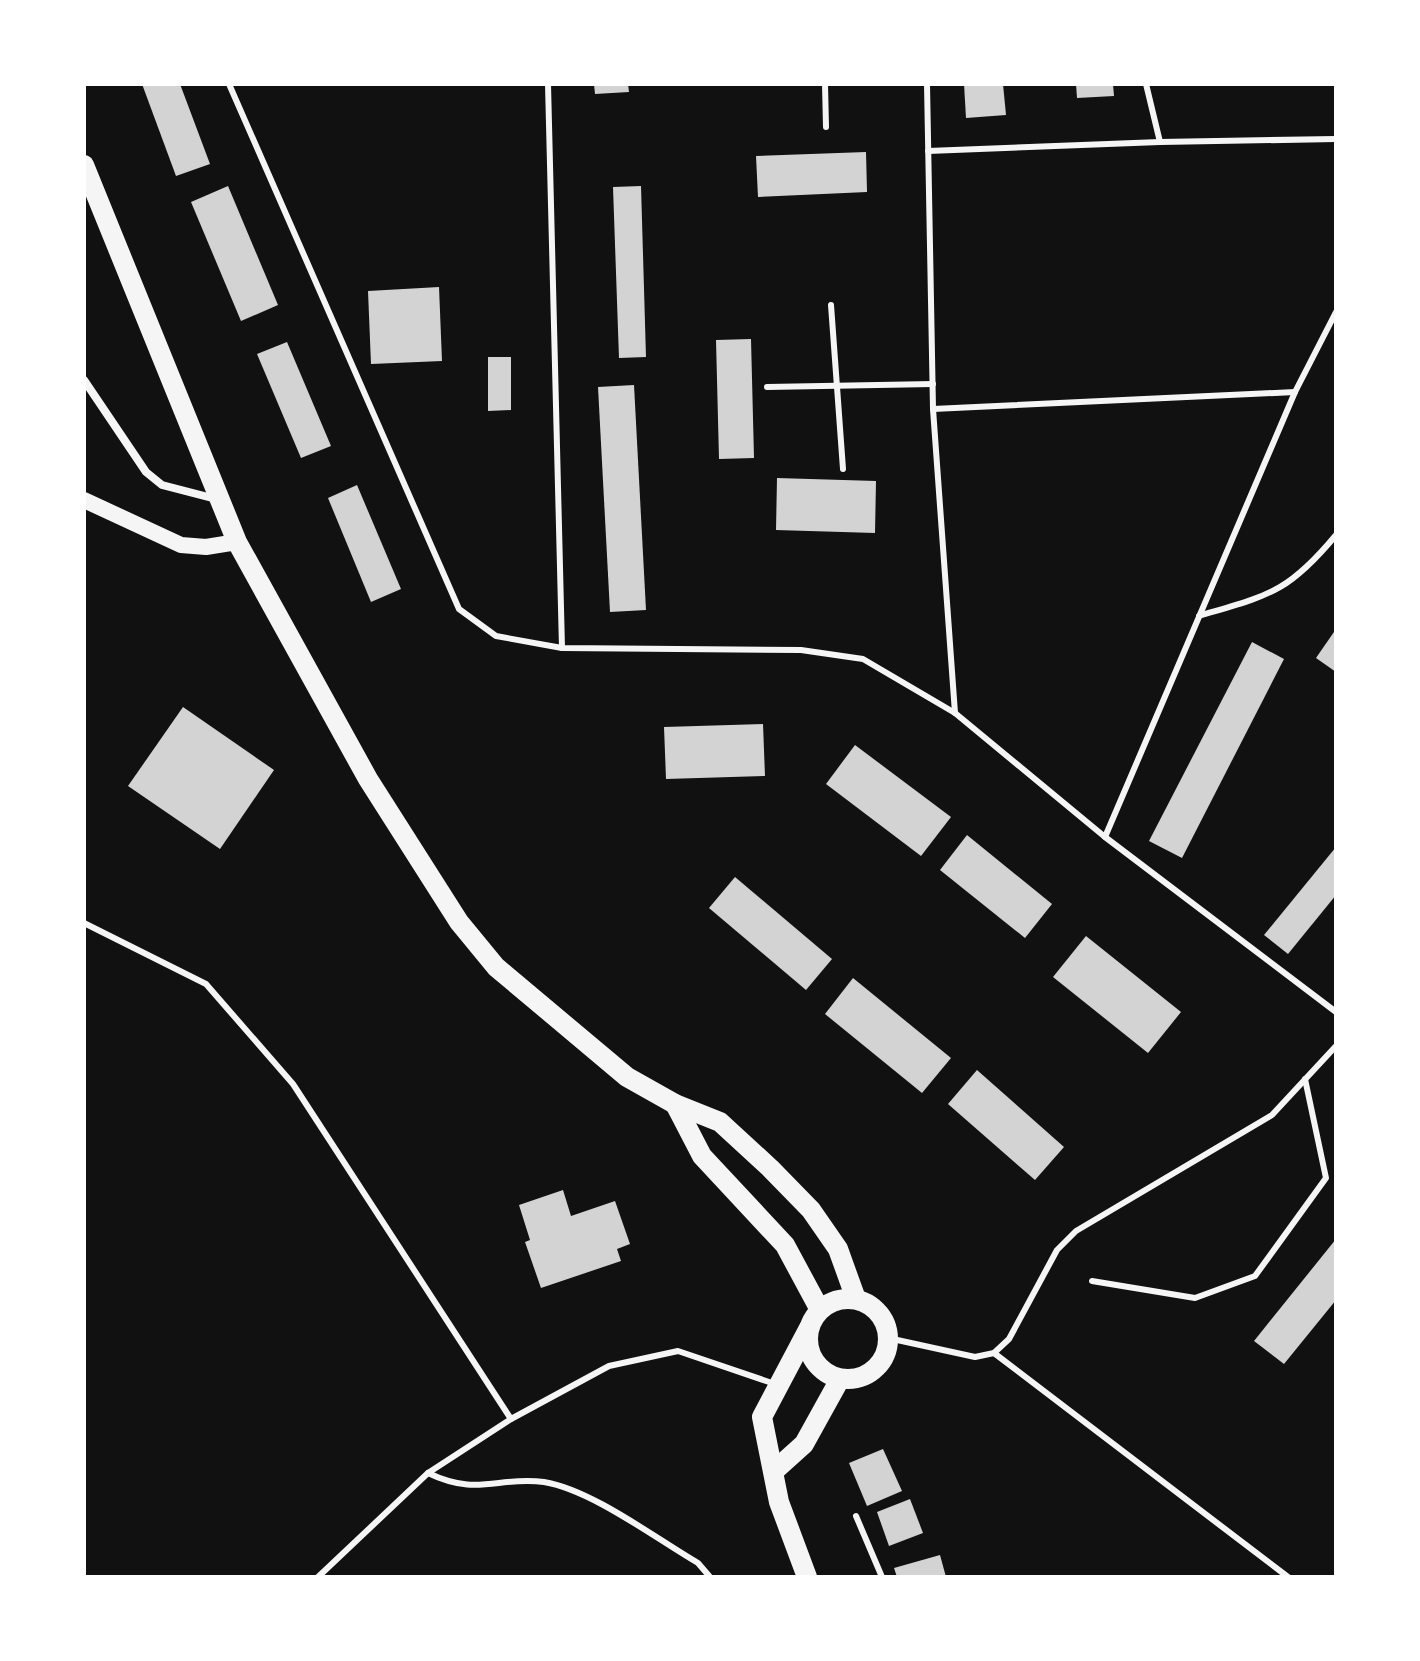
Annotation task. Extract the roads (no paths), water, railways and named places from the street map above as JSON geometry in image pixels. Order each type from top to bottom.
[{"type":"main road","points":[[84,165],[237,542],[368,779],[459,922],[496,967],[627,1077],[675,1104],[720,1122],[811,1210],[838,1249],[856,1299]]},
{"type":"main road","points":[[84,500],[181,545],[206,547],[237,542]]},
{"type":"main road","points":[[675,1104],[702,1156],[785,1245],[820,1310]]},
{"type":"main road","points":[[807,1577],[779,1502],[762,1417],[778,1385],[809,1328],[820,1310],[843,1298],[856,1299],[879,1313],[888,1338],[887,1349],[874,1370],[864,1376],[840,1379],[817,1365],[810,1354],[809,1328]]},
{"type":"main road","points":[[774,1471],[804,1444],[840,1379]]},
{"type":"street","points":[[84,380],[146,472],[162,485],[221,501]]},
{"type":"lane","points":[[229,84],[459,609],[496,636],[562,648],[801,650],[863,659],[955,713],[1105,837],[1336,1012]]},
{"type":"lane","points":[[548,84],[562,648]]},
{"type":"lane","points":[[825,84],[826,127]]},
{"type":"lane","points":[[927,84],[933,409],[955,713]]},
{"type":"lane","points":[[1146,84],[1160,142]]},
{"type":"lane","points":[[928,151],[1336,139]]},
{"type":"lane","points":[[831,305],[843,469]]},
{"type":"lane","points":[[1105,837],[1295,392],[1336,312]]},
{"type":"lane","points":[[767,387],[933,384]]},
{"type":"lane","points":[[933,409],[1295,392]]},
{"type":"lane","points":[[1199,616],[1284,588],[1307,570],[1336,535]]},
{"type":"lane","points":[[84,923],[206,984],[293,1084],[511,1419]]},
{"type":"lane","points":[[888,1338],[975,1357],[994,1353],[1009,1339],[1057,1250],[1076,1231],[1272,1115],[1336,1046]]},
{"type":"lane","points":[[1092,1281],[1195,1298],[1255,1276],[1326,1178],[1305,1079]]},
{"type":"lane","points":[[318,1577],[428,1473],[511,1419],[609,1366],[678,1351],[778,1385]]},
{"type":"lane","points":[[994,1353],[1288,1577]]},
{"type":"lane","points":[[428,1473],[463,1487],[543,1482],[565,1489],[698,1563],[710,1577]]},
{"type":"lane","points":[[856,1516],[882,1577]]}]
